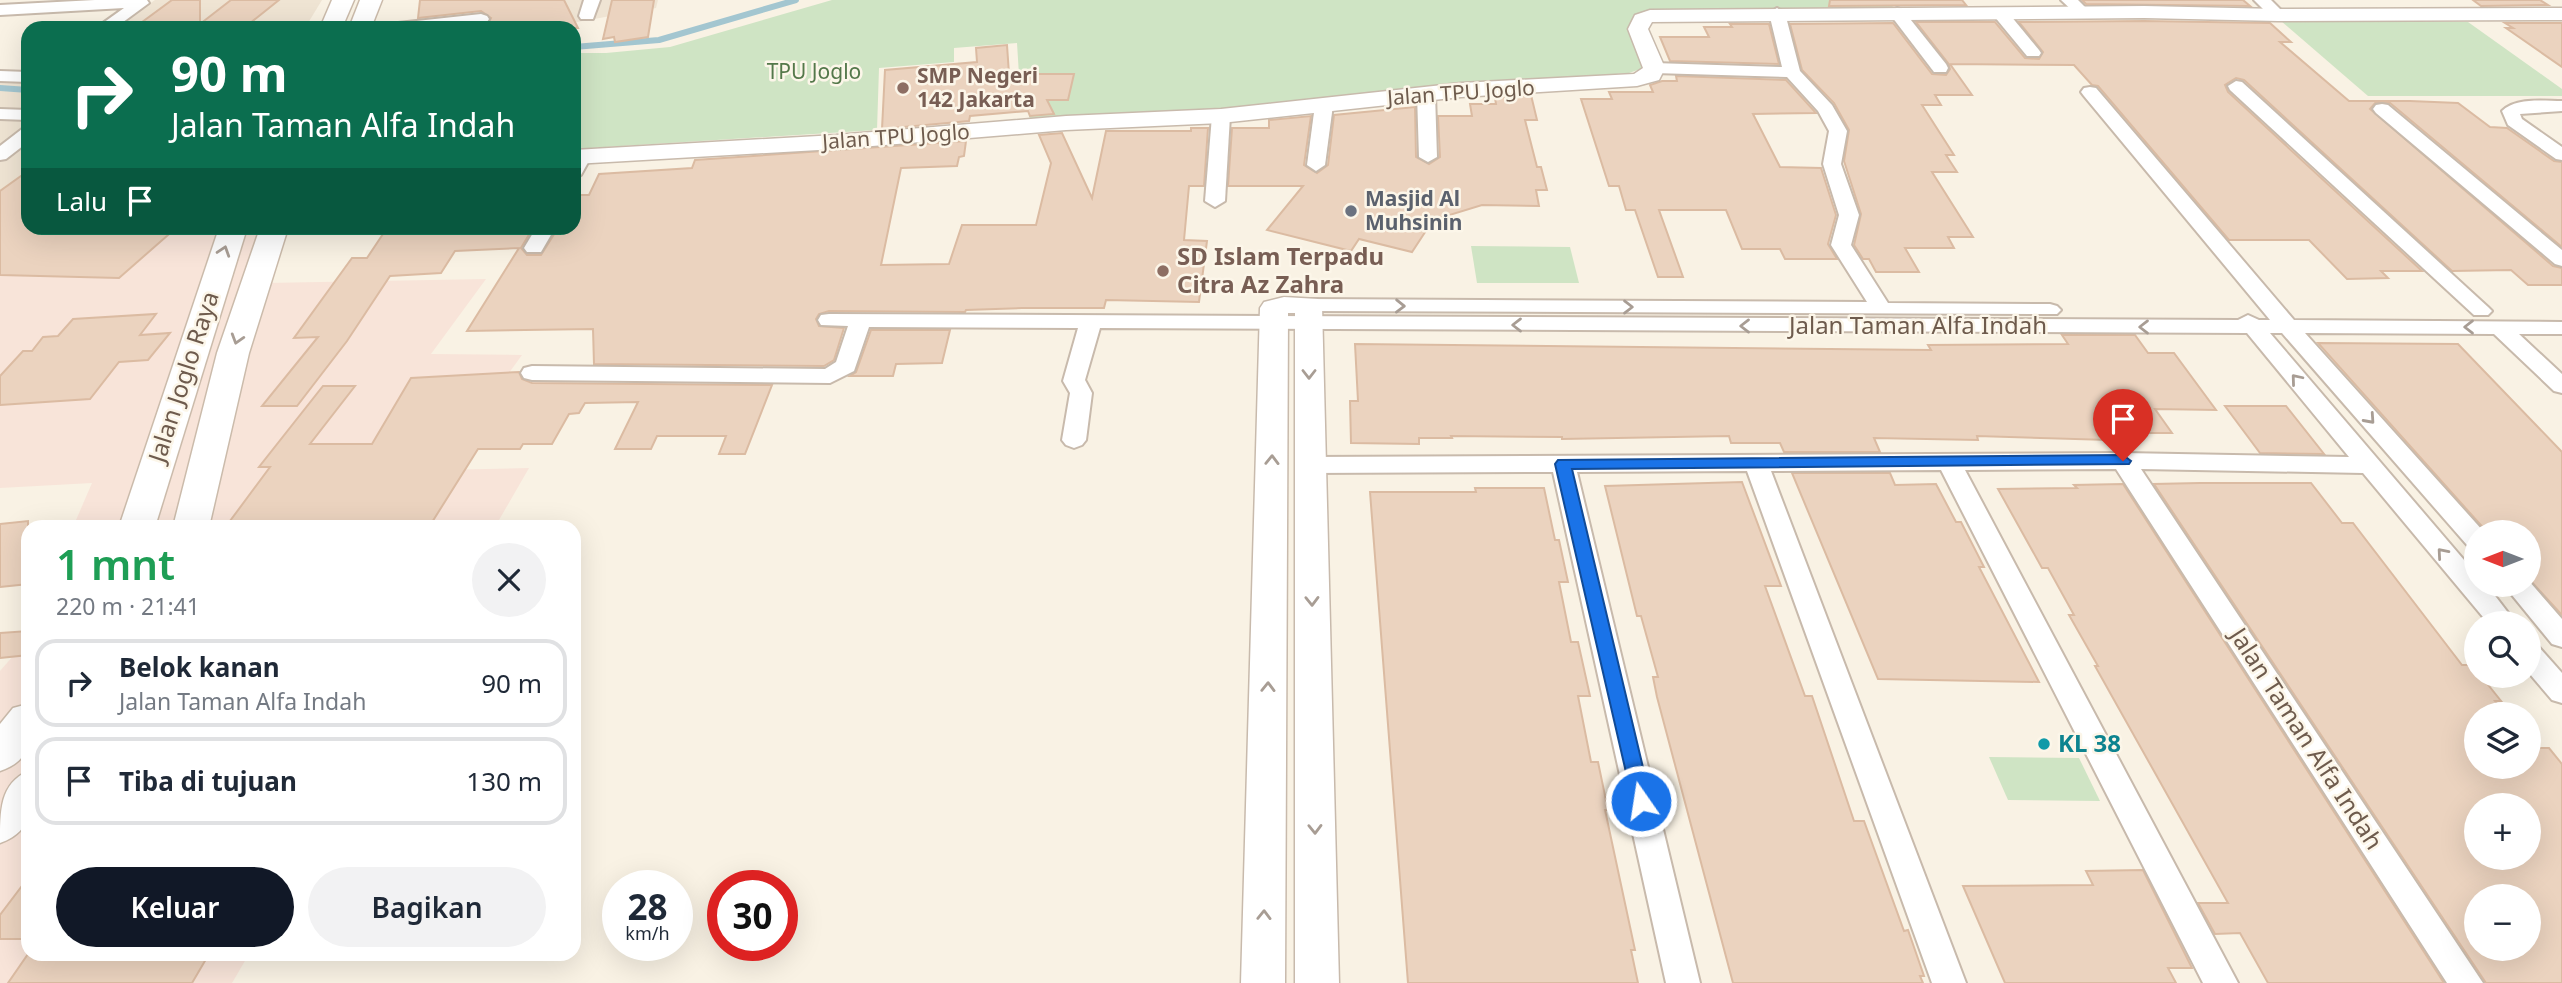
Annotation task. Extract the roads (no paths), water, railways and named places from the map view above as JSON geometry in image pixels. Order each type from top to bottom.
[{"type":"main road","points":[[334,21],[343,0]]},
{"type":"main road","points":[[363,21],[371,0]]},
{"type":"main road","name":"Jalan Joglo Raya","points":[[139,520],[231,235]]},
{"type":"main road","name":"Jalan Joglo Raya","points":[[193,520],[233,353],[272,235]]},
{"type":"main road","points":[[0,754],[21,728]]},
{"type":"main road","points":[[0,824],[21,798]]},
{"type":"street","points":[[587,16],[592,0]]},
{"type":"street","points":[[0,10],[142,1]]},
{"type":"street","points":[[114,21],[142,1]]},
{"type":"street","points":[[1792,72],[1654,68],[1638,29],[1642,19],[1650,16],[2000,13],[2075,6],[2270,7],[2562,14]]},
{"type":"street","points":[[1777,13],[1792,72],[1826,109],[1838,131],[1832,164],[1849,215],[1841,245],[1881,308]]},
{"type":"street","points":[[1897,13],[1940,68]]},
{"type":"street","points":[[2000,13],[2033,53]]},
{"type":"street","points":[[463,21],[481,19]]},
{"type":"street","name":"Jalan TPU Joglo","points":[[581,162],[1066,123],[1222,116],[1426,94],[1637,80],[1651,75],[1654,68]]},
{"type":"street","points":[[0,76],[21,76]]},
{"type":"street","points":[[2236,86],[2481,310]]},
{"type":"street","points":[[2090,92],[2283,321],[2464,525]]},
{"type":"street","points":[[1426,94],[1428,157]]},
{"type":"street","points":[[1316,165],[1324,105]]},
{"type":"street","points":[[2562,106],[2513,108],[2511,114],[2514,121],[2562,155]]},
{"type":"street","points":[[2382,109],[2562,260]]},
{"type":"street","points":[[0,114],[21,115]]},
{"type":"street","points":[[1215,201],[1222,116]]},
{"type":"street","points":[[0,155],[21,138]]},
{"type":"street","points":[[534,248],[541,235]]},
{"type":"street","points":[[1263,983],[1274,324],[1277,307],[1308,315],[1317,983]]},
{"type":"street","name":"Jalan Taman Alfa Indah","points":[[1308,315],[1881,308],[2562,328]]},
{"type":"street","name":"Jalan Taman Alfa Indah","points":[[2283,321],[2481,310],[2562,312]]},
{"type":"street","name":"Jalan Taman Alfa Indah","points":[[1308,315],[2248,320]]},
{"type":"street","points":[[829,320],[1274,324]]},
{"type":"street","points":[[2248,320],[2367,465],[2493,611]]},
{"type":"street","points":[[532,373],[831,376],[846,366],[860,321]]},
{"type":"street","points":[[1074,440],[1080,393],[1074,380],[1091,321]]},
{"type":"street","points":[[2499,327],[2562,386]]},
{"type":"street","points":[[1310,465],[2123,461],[2367,465]]},
{"type":"street","name":"Jalan Taman Alfa Indah","points":[[2123,461],[2466,983]]},
{"type":"street","points":[[1949,462],[2221,983]]},
{"type":"street","points":[[1756,463],[1949,983]]},
{"type":"street","points":[[1563,464],[1683,983]]},
{"type":"street","points":[[2527,597],[2562,637]]},
{"type":"street","points":[[2541,667],[2562,692]]},
{"type":"waterway","points":[[581,46],[659,40],[796,0]]},
{"type":"waterway","points":[[0,88],[21,90]]},
{"type":"place","name":"SMP Negeri 142 Jakarta","points":[[903,88]]},
{"type":"place","name":"Masjid Al Muhsinin","points":[[1351,211]]},
{"type":"place","name":"SD Islam Terpadu Citra Az Zahra","points":[[1163,271]]},
{"type":"place","name":"KL 38","points":[[2044,744]]},
{"type":"park label","name":"TPU Joglo","points":[[814,72]]}]
